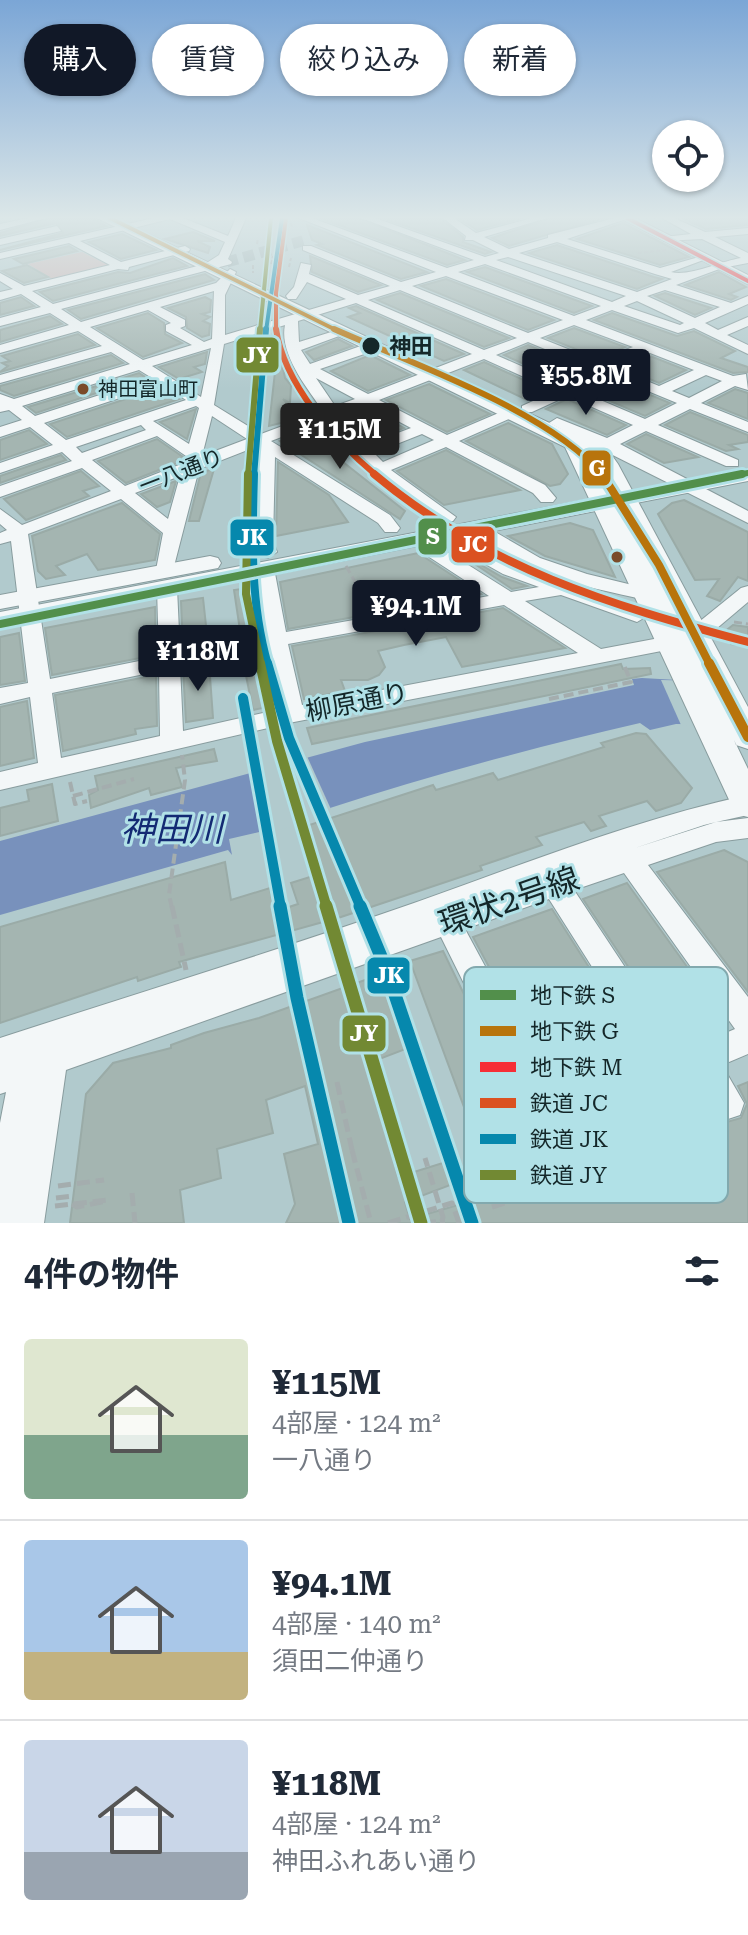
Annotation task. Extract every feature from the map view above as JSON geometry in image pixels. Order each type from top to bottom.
[{"type":"highway","points":[[233,275],[520,410],[557,423],[593,445],[611,494],[642,605],[683,639]]},
{"type":"highway","points":[[300,307],[344,332],[439,372]]},
{"type":"highway","points":[[520,410],[574,443],[611,494],[703,679],[734,731],[748,805]]},
{"type":"main road","points":[[266,560],[391,528],[478,527],[611,494],[670,475],[743,466]]},
{"type":"main road","points":[[0,620],[29,606],[166,579],[266,560],[419,539],[446,525],[547,498],[689,486],[743,466]]},
{"type":"main road","points":[[0,602],[29,606]]},
{"type":"street","points":[[0,296],[84,275]]},
{"type":"street","points":[[138,275],[220,314]]},
{"type":"street","points":[[0,322],[150,281],[185,275]]},
{"type":"street","points":[[0,349],[181,297],[212,275]]},
{"type":"street","points":[[177,746],[166,579],[173,532],[219,340],[220,275]]},
{"type":"street","points":[[322,282],[349,275]]},
{"type":"street","points":[[375,275],[748,427]]},
{"type":"street","points":[[4,402],[219,340],[300,307],[357,297],[428,275]]},
{"type":"street","points":[[456,275],[705,370],[744,380]]},
{"type":"street","points":[[525,275],[613,306],[679,336]]},
{"type":"street","points":[[573,275],[637,297],[748,350]]},
{"type":"street","points":[[670,275],[683,279]]},
{"type":"street","name":"一八通り","points":[[9,535],[123,493],[192,462],[263,444],[333,412],[693,275]]},
{"type":"street","points":[[1,276],[384,519],[391,528]]},
{"type":"street","points":[[300,307],[296,295],[304,276],[743,466]]},
{"type":"street","points":[[72,278],[101,295]]},
{"type":"street","points":[[48,284],[77,301]]},
{"type":"street","points":[[666,286],[748,313]]},
{"type":"street","points":[[125,288],[181,323],[170,328],[201,345]]},
{"type":"street","points":[[0,310],[37,300]]},
{"type":"street","points":[[381,469],[520,410],[598,366],[650,349],[679,336],[692,323],[748,300]]},
{"type":"street","points":[[432,330],[530,303]]},
{"type":"street","points":[[300,307],[289,323],[294,348],[333,412],[363,452],[381,469],[446,525],[510,570],[562,589],[642,605]]},
{"type":"street","points":[[19,317],[36,327]]},
{"type":"street","points":[[716,335],[748,321]]},
{"type":"street","points":[[0,322],[28,341]]},
{"type":"street","points":[[294,348],[344,332]]},
{"type":"street","points":[[0,361],[94,334]]},
{"type":"street","points":[[305,366],[374,346]]},
{"type":"street","points":[[0,379],[113,347]]},
{"type":"street","points":[[640,362],[650,349]]},
{"type":"street","points":[[305,366],[539,489],[547,498]]},
{"type":"street","points":[[660,391],[705,370]]},
{"type":"street","points":[[0,432],[164,379]]},
{"type":"street","points":[[587,399],[631,379]]},
{"type":"street","points":[[608,444],[744,380]]},
{"type":"street","points":[[4,402],[173,532]]},
{"type":"street","points":[[0,468],[141,420],[202,404]]},
{"type":"street","points":[[141,420],[192,462]]},
{"type":"street","points":[[557,423],[608,444],[748,518]]},
{"type":"street","points":[[363,452],[424,428]]},
{"type":"street","points":[[0,492],[157,431]]},
{"type":"street","points":[[263,444],[266,560],[276,640],[294,714]]},
{"type":"street","points":[[0,445],[18,462]]},
{"type":"street","points":[[0,514],[29,606],[43,687],[51,769]]},
{"type":"street","points":[[478,527],[495,541],[642,605]]},
{"type":"street","points":[[419,539],[426,547],[506,600],[597,656]]},
{"type":"street","points":[[0,696],[169,660],[562,589]]},
{"type":"street","points":[[683,639],[748,592]]},
{"type":"street","name":"柳原通り","points":[[0,781],[177,746],[294,714],[683,639]]},
{"type":"street","name":"環状2号線","points":[[624,853],[703,815],[748,805]]},
{"type":"street","name":"環状2号線","points":[[25,1059],[550,876],[624,853],[716,832],[748,828]]},
{"type":"street","points":[[624,853],[708,967]]},
{"type":"street","points":[[550,876],[615,967]]},
{"type":"street","points":[[432,917],[464,972]]},
{"type":"street","points":[[728,995],[748,1022]]},
{"type":"street","points":[[728,1048],[748,1039]]},
{"type":"street","points":[[0,1218],[25,1059]]},
{"type":"street","points":[[25,1059],[26,1223]]},
{"type":"path","points":[[345,564],[378,622]]},
{"type":"path","points":[[730,621],[748,624]]},
{"type":"path","points":[[549,699],[631,682],[625,669]]},
{"type":"path","points":[[177,746],[185,780],[169,895],[186,970]]},
{"type":"path","points":[[73,796],[134,779]]},
{"type":"path","points":[[70,785],[75,804],[86,801],[84,793]]},
{"type":"path","points":[[337,1082],[372,1223]]},
{"type":"path","points":[[423,1223],[442,1222],[425,1158]]},
{"type":"path","points":[[357,1160],[372,1223]]},
{"type":"path","points":[[58,1186],[104,1180]]},
{"type":"path","points":[[132,1193],[135,1223]]},
{"type":"path","points":[[56,1198],[74,1196]]},
{"type":"path","points":[[55,1206],[103,1198],[108,1200],[77,1207],[72,1204]]},
{"type":"path","points":[[388,1223],[452,1203],[459,1223]]},
{"type":"path","points":[[492,1207],[504,1203]]},
{"type":"shaded area","points":[[46,275],[68,275],[52,279]]},
{"type":"water","name":"神田川","points":[[632,679],[748,684],[748,725],[676,724],[650,730],[640,723],[562,742],[330,808],[332,815],[229,839],[232,855],[228,850],[0,915],[0,841],[365,742],[634,685]]},
{"type":"pier","points":[[661,680],[748,682],[748,727],[681,725]]},
{"type":"pier","points":[[306,754],[334,816],[262,834],[252,767]]},
{"type":"building","points":[[9,275],[48,277],[24,283]]},
{"type":"building","points":[[106,275],[152,275],[53,301],[40,292]]},
{"type":"building","points":[[201,275],[214,280],[81,319],[68,310]]},
{"type":"building","points":[[319,275],[357,275],[381,285],[358,292]]},
{"type":"building","points":[[391,275],[416,275],[401,279]]},
{"type":"building","points":[[475,275],[507,275],[592,306],[574,313]]},
{"type":"building","points":[[595,275],[650,275],[662,279],[637,289]]},
{"type":"building","points":[[711,275],[725,275],[746,287],[729,294],[737,297],[731,300],[685,285]]},
{"type":"building","points":[[446,279],[554,320],[528,330],[421,286]]},
{"type":"building","points":[[400,293],[509,338],[484,347],[377,300]]},
{"type":"building","points":[[665,293],[711,308],[695,315],[655,296]]},
{"type":"building","points":[[21,297],[34,306],[0,315],[0,303]]},
{"type":"building","points":[[205,297],[211,300],[210,312],[202,314],[210,317],[203,321],[210,324],[209,335],[202,337],[187,328],[186,317],[168,308]]},
{"type":"building","points":[[356,306],[464,354],[444,361],[348,317],[360,313],[349,308]]},
{"type":"building","points":[[148,313],[164,323],[165,334],[182,343],[143,357],[97,328]]},
{"type":"building","points":[[612,313],[677,336],[694,331],[735,351],[721,358],[748,367],[748,372],[733,373],[594,320]]},
{"type":"building","points":[[50,316],[62,324],[0,342],[0,330]]},
{"type":"building","points":[[574,328],[625,347],[598,358],[548,338]]},
{"type":"building","points":[[78,334],[95,345],[0,372],[8,366],[2,363],[10,361],[2,356]]},
{"type":"building","points":[[338,339],[352,346],[314,360],[306,352]]},
{"type":"building","points":[[528,345],[578,366],[553,377],[504,355]]},
{"type":"building","points":[[207,352],[205,364],[194,367],[202,372],[179,379],[159,367]]},
{"type":"building","points":[[277,354],[280,354],[285,378],[291,385],[290,403],[283,399],[290,406],[289,421],[269,426]]},
{"type":"building","points":[[645,354],[686,370],[659,383],[618,366]]},
{"type":"building","points":[[111,355],[123,363],[14,396],[0,390],[0,386]]},
{"type":"building","points":[[370,355],[410,375],[368,391],[331,371]]},
{"type":"building","points":[[484,362],[548,391],[527,400],[464,370]]},
{"type":"building","points":[[139,373],[145,377],[36,413],[28,407]]},
{"type":"building","points":[[429,384],[490,414],[447,432],[386,400]]},
{"type":"building","points":[[631,387],[670,403],[645,416],[605,399]]},
{"type":"building","points":[[159,388],[179,399],[67,437],[50,424]]},
{"type":"building","points":[[735,389],[748,393],[748,419],[708,403]]},
{"type":"building","points":[[567,399],[626,425],[607,435],[546,409]]},
{"type":"building","points":[[366,407],[404,428],[367,441],[346,415]]},
{"type":"building","points":[[196,409],[187,439],[160,422]]},
{"type":"building","points":[[690,412],[748,435],[748,442],[729,445],[738,449],[726,451],[665,425]]},
{"type":"building","points":[[508,423],[552,444],[568,474],[560,484],[550,486],[466,441]]},
{"type":"building","points":[[29,430],[47,444],[0,460],[0,440]]},
{"type":"building","points":[[305,432],[405,511],[400,519],[280,441]]},
{"type":"building","points":[[646,434],[698,457],[664,463],[627,444]]},
{"type":"building","points":[[157,439],[183,457],[182,461],[126,483],[98,461]]},
{"type":"building","points":[[446,450],[520,490],[444,505],[397,471]]},
{"type":"building","points":[[61,455],[66,460],[0,483],[0,476]]},
{"type":"building","points":[[278,462],[329,495],[348,522],[276,536]]},
{"type":"building","points":[[214,469],[199,521],[189,521],[201,472]]},
{"type":"building","points":[[81,471],[99,486],[83,491],[89,496],[26,520],[4,499]]},
{"type":"building","points":[[176,481],[170,502],[157,507],[141,494]]},
{"type":"building","points":[[684,500],[748,532],[748,581],[738,577],[720,601],[707,596],[719,579],[695,580],[658,514],[672,503]]},
{"type":"building","points":[[122,503],[160,534],[155,560],[98,570],[87,554],[56,566],[65,575],[46,579],[38,571],[32,536]]},
{"type":"building","points":[[570,523],[593,530],[615,577],[545,556],[508,536]]},
{"type":"building","points":[[448,546],[502,577],[527,586],[512,589]]},
{"type":"building","points":[[418,553],[481,594],[288,629],[280,582]]},
{"type":"building","points":[[256,587],[263,633],[241,637],[234,590]]},
{"type":"building","points":[[203,598],[208,644],[183,649],[181,601]]},
{"type":"building","points":[[155,607],[156,655],[52,675],[45,628]]},
{"type":"building","points":[[503,608],[565,648],[462,667],[446,637],[404,645],[378,651],[385,667],[379,675],[368,680],[341,680],[345,691],[304,699],[292,646]]},
{"type":"building","points":[[733,625],[748,627],[748,646],[731,644],[723,633]]},
{"type":"building","points":[[19,633],[25,681],[0,685],[0,637]]},
{"type":"building","points":[[266,652],[277,705],[253,710],[242,656]]},
{"type":"building","points":[[209,663],[213,718],[186,722],[183,668]]},
{"type":"building","points":[[621,664],[623,669],[650,668],[651,674],[312,744],[307,728]]},
{"type":"building","points":[[156,675],[157,726],[135,729],[136,734],[63,751],[55,695]]},
{"type":"building","points":[[27,701],[34,758],[0,766],[0,707]]},
{"type":"building","points":[[636,733],[646,734],[692,788],[681,803],[656,811],[647,801],[599,816],[606,826],[591,831],[584,822],[536,837],[542,845],[480,866],[482,870],[341,917],[179,962],[181,967],[138,981],[137,977],[0,1023],[0,927],[225,862],[231,900],[270,888],[274,912],[298,904],[291,883],[323,873],[303,827],[433,785],[436,790],[493,773],[498,780],[604,747],[601,743]]},
{"type":"building","points":[[214,749],[217,761],[176,768],[182,787],[151,795],[149,788],[91,808],[89,795],[98,790],[95,776]]},
{"type":"building","points":[[52,784],[58,821],[0,836],[0,808],[29,801],[27,790]]},
{"type":"building","points":[[724,850],[748,862],[748,992],[657,872]]},
{"type":"building","points":[[627,883],[687,967],[628,967],[583,899]]},
{"type":"building","points":[[552,909],[589,967],[489,967],[473,937]]},
{"type":"building","points":[[443,951],[464,994],[464,1107],[410,961]]},
{"type":"building","points":[[390,971],[416,1045],[366,1064],[398,1177],[446,1162],[453,1184],[405,1202],[410,1219],[465,1203],[728,1203],[728,1122],[741,1118],[747,1104],[738,1086],[748,1082],[748,1223],[286,1223],[295,1204],[284,1154],[318,1144],[305,1086],[266,1100],[273,1133],[217,1149],[221,1178],[180,1190],[184,1223],[70,1223],[86,1094],[113,1063],[171,1048],[171,1045],[204,1033],[259,1018]]},
{"type":"metro line","name":"G","points":[[227,275],[278,304],[523,414],[588,457],[615,491],[659,565],[748,737]]},
{"type":"metro line","name":"M","points":[[737,275],[748,281]]},
{"type":"metro line","name":"S","points":[[0,624],[748,473]]},
{"type":"rail line","name":"JY","points":[[265,275],[248,451],[246,594],[277,741],[421,1223]]},
{"type":"rail line","name":"JK","points":[[274,275],[254,454],[252,556],[261,640],[289,738],[387,971],[464,1199]]},
{"type":"rail line","name":"JC","points":[[279,275],[275,323],[277,338],[291,372],[325,422],[367,468],[413,507],[463,539],[573,589],[630,609],[748,642]]},
{"type":"rail line","name":"JK","points":[[243,698],[297,998],[349,1223]]},
{"type":"rail line","name":"JK","points":[[465,1203],[472,1223]]},
{"type":"place","name":"神田","points":[[371,346]]},
{"type":"place","name":"神田富山町","points":[[83,389]]}]
